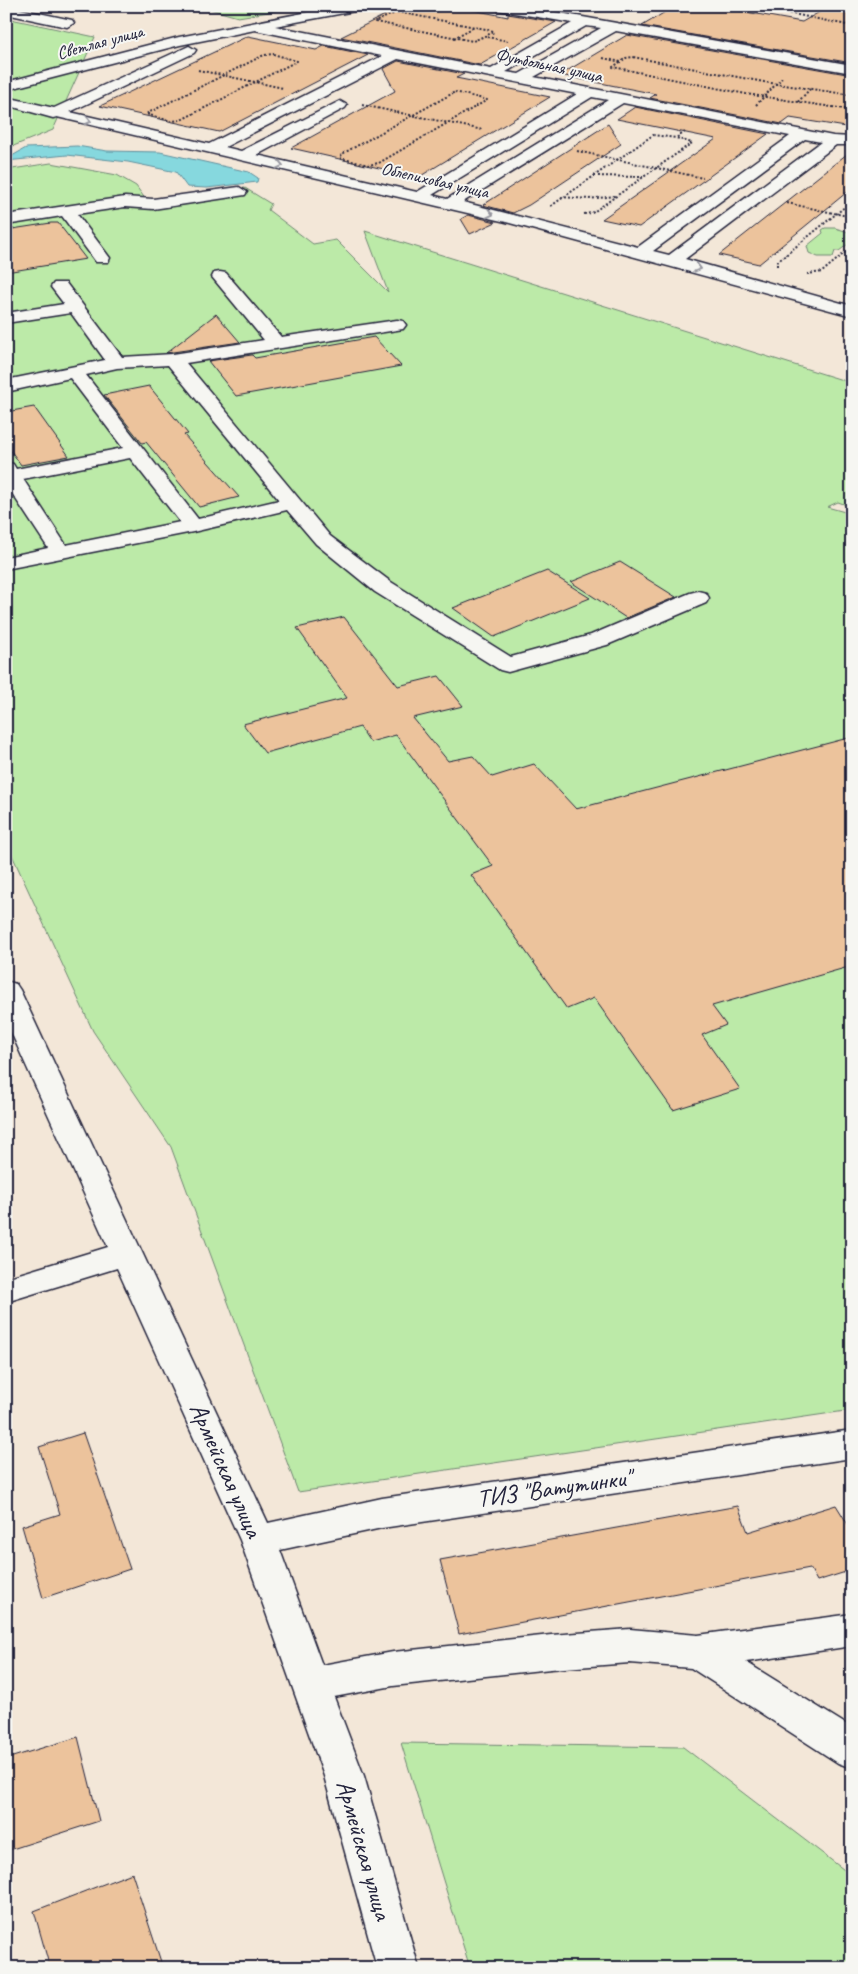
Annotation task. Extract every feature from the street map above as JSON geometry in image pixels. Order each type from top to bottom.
[{"type":"street","points":[[53,114],[231,31],[360,6]]},
{"type":"street","points":[[498,6],[583,22],[793,56],[852,60]]},
{"type":"street","points":[[556,6],[852,69]]},
{"type":"street","points":[[6,10],[67,23]]},
{"type":"street","points":[[493,73],[583,22]]},
{"type":"street","name":"Футбольная улица","points":[[258,27],[589,93],[833,140],[852,142]]},
{"type":"street","points":[[521,79],[613,27]]},
{"type":"street","name":"Светлая улица","points":[[6,86],[204,36],[231,31]]},
{"type":"street","points":[[210,149],[396,54]]},
{"type":"street","points":[[403,71],[425,60]]},
{"type":"street","points":[[418,197],[589,93]]},
{"type":"street","points":[[242,157],[354,97]]},
{"type":"street","points":[[449,204],[620,99]]},
{"type":"street","name":"Облепиховая улица","points":[[6,102],[545,227],[852,312]]},
{"type":"street","points":[[640,253],[802,134]]},
{"type":"street","points":[[672,261],[833,140]]},
{"type":"street","name":"Футбольная улица","points":[[833,140],[852,146]]},
{"type":"street","points":[[6,220],[125,202],[153,204],[240,192]]},
{"type":"street","points":[[66,211],[102,258]]},
{"type":"street","points":[[220,277],[276,343]]},
{"type":"street","points":[[60,287],[117,363]]},
{"type":"street","points":[[6,318],[75,307]]},
{"type":"street","points":[[6,386],[75,374],[117,363],[173,359],[397,325]]},
{"type":"street","points":[[173,359],[323,540],[383,587],[508,665],[599,640],[698,598]]},
{"type":"street","points":[[75,374],[193,526]]},
{"type":"street","points":[[60,553],[8,473],[135,451]]},
{"type":"street","points":[[6,563],[193,526],[291,503]]},
{"type":"street","name":"Армейская улица","points":[[6,990],[258,1540],[344,1776],[398,1968]]},
{"type":"street","points":[[6,1290],[126,1253]]},
{"type":"street","name":"ТИЗ \"Ватутинки\"","points":[[258,1540],[382,1514],[852,1444]]},
{"type":"street","points":[[309,1684],[393,1669],[551,1652],[630,1646],[698,1652],[852,1630]]},
{"type":"street","points":[[698,1652],[852,1750]]},
{"type":"path","points":[[754,6],[852,26]]},
{"type":"path","points":[[397,12],[474,26],[494,32],[478,41],[454,38],[375,22],[397,12]]},
{"type":"path","points":[[454,38],[474,26]]},
{"type":"path","points":[[273,54],[297,61],[181,120],[171,120],[146,113],[264,55],[273,54]]},
{"type":"path","points":[[739,122],[777,84],[793,56]]},
{"type":"path","points":[[852,95],[777,84],[633,57],[626,58],[613,67],[764,97],[852,110]]},
{"type":"path","points":[[798,102],[810,89]]},
{"type":"path","points":[[455,92],[487,100],[378,163],[368,165],[340,158],[342,154],[455,92]]},
{"type":"path","points":[[676,138],[708,116]]},
{"type":"path","points":[[653,135],[693,142],[590,214],[569,211],[550,205],[592,177],[653,135]]},
{"type":"path","points":[[592,177],[617,175],[643,177]]},
{"type":"path","points":[[561,197],[589,199],[616,196]]},
{"type":"path","points":[[852,201],[776,264],[781,268],[819,274],[852,247]]},
{"type":"path","points":[[545,227],[569,211]]},
{"type":"path","points":[[772,289],[794,271]]},
{"type":"green space","points":[[199,6],[306,6],[238,17]]},
{"type":"green space","points":[[6,18],[95,37],[53,130],[6,149]]},
{"type":"green space","points":[[51,163],[117,175],[136,186],[146,200],[245,188],[271,204],[268,210],[313,244],[336,240],[388,292],[365,231],[852,383],[852,507],[838,502],[827,507],[852,514],[852,1410],[298,1492],[171,1147],[93,1031],[6,842],[6,170]]},
{"type":"green space","points":[[825,228],[835,228],[852,233],[852,241],[839,251],[835,251],[833,257],[818,257],[809,253],[807,246],[823,233],[822,230]]},
{"type":"green space","points":[[401,1743],[683,1747],[852,1876],[852,1968],[470,1968]]},
{"type":"water","points":[[77,146],[107,151],[160,152],[249,172],[258,178],[257,182],[207,188],[187,187],[176,172],[128,162],[67,155],[6,161],[6,156],[12,156],[26,148]]},
{"type":"building","points":[[403,6],[453,6],[508,17],[508,14],[556,22],[480,65],[341,37]]},
{"type":"building","points":[[533,6],[583,6],[571,13]]},
{"type":"building","points":[[675,6],[712,6],[802,22],[830,6],[852,6],[852,63],[642,26]]},
{"type":"building","points":[[627,35],[852,75],[852,128],[790,118],[782,124],[650,98],[656,94],[560,75]]},
{"type":"building","points":[[248,36],[316,50],[324,46],[368,55],[219,132],[100,106]]},
{"type":"building","points":[[398,61],[464,74],[456,78],[550,97],[419,177],[291,148],[395,91],[383,69]]},
{"type":"building","points":[[635,107],[768,134],[639,227],[602,219],[716,139],[617,119]]},
{"type":"building","points":[[608,124],[621,144],[529,205],[513,213],[483,205]]},
{"type":"building","points":[[852,150],[852,188],[759,264],[719,255]]},
{"type":"building","points":[[468,215],[496,222],[470,234],[461,219]]},
{"type":"building","points":[[58,223],[86,259],[6,272],[6,230]]},
{"type":"building","points":[[216,314],[240,342],[166,353]]},
{"type":"building","points":[[374,337],[401,366],[236,396],[208,361],[252,355],[255,358]]},
{"type":"building","points":[[149,386],[188,434],[184,435],[239,497],[199,507],[146,442],[142,443],[104,395]]},
{"type":"building","points":[[34,407],[69,456],[21,465],[6,444],[6,412]]},
{"type":"building","points":[[620,562],[676,597],[626,618],[571,582]]},
{"type":"building","points":[[547,571],[590,598],[494,637],[453,608]]},
{"type":"building","points":[[344,617],[398,686],[439,676],[463,706],[413,718],[448,761],[473,756],[492,777],[534,764],[576,809],[852,737],[852,966],[712,1006],[726,1025],[702,1035],[740,1089],[673,1110],[594,998],[567,1009],[471,875],[493,866],[396,735],[370,742],[360,727],[265,753],[243,724],[347,698],[297,628]]},
{"type":"building","points":[[83,1433],[130,1569],[43,1598],[22,1526],[60,1514],[39,1447]]},
{"type":"building","points":[[836,1505],[852,1531],[852,1570],[817,1581],[810,1568],[459,1634],[440,1560],[738,1506],[748,1532]]},
{"type":"building","points":[[78,1737],[99,1821],[6,1851],[6,1759]]},
{"type":"building","points":[[132,1873],[163,1968],[50,1968],[34,1911]]}]
